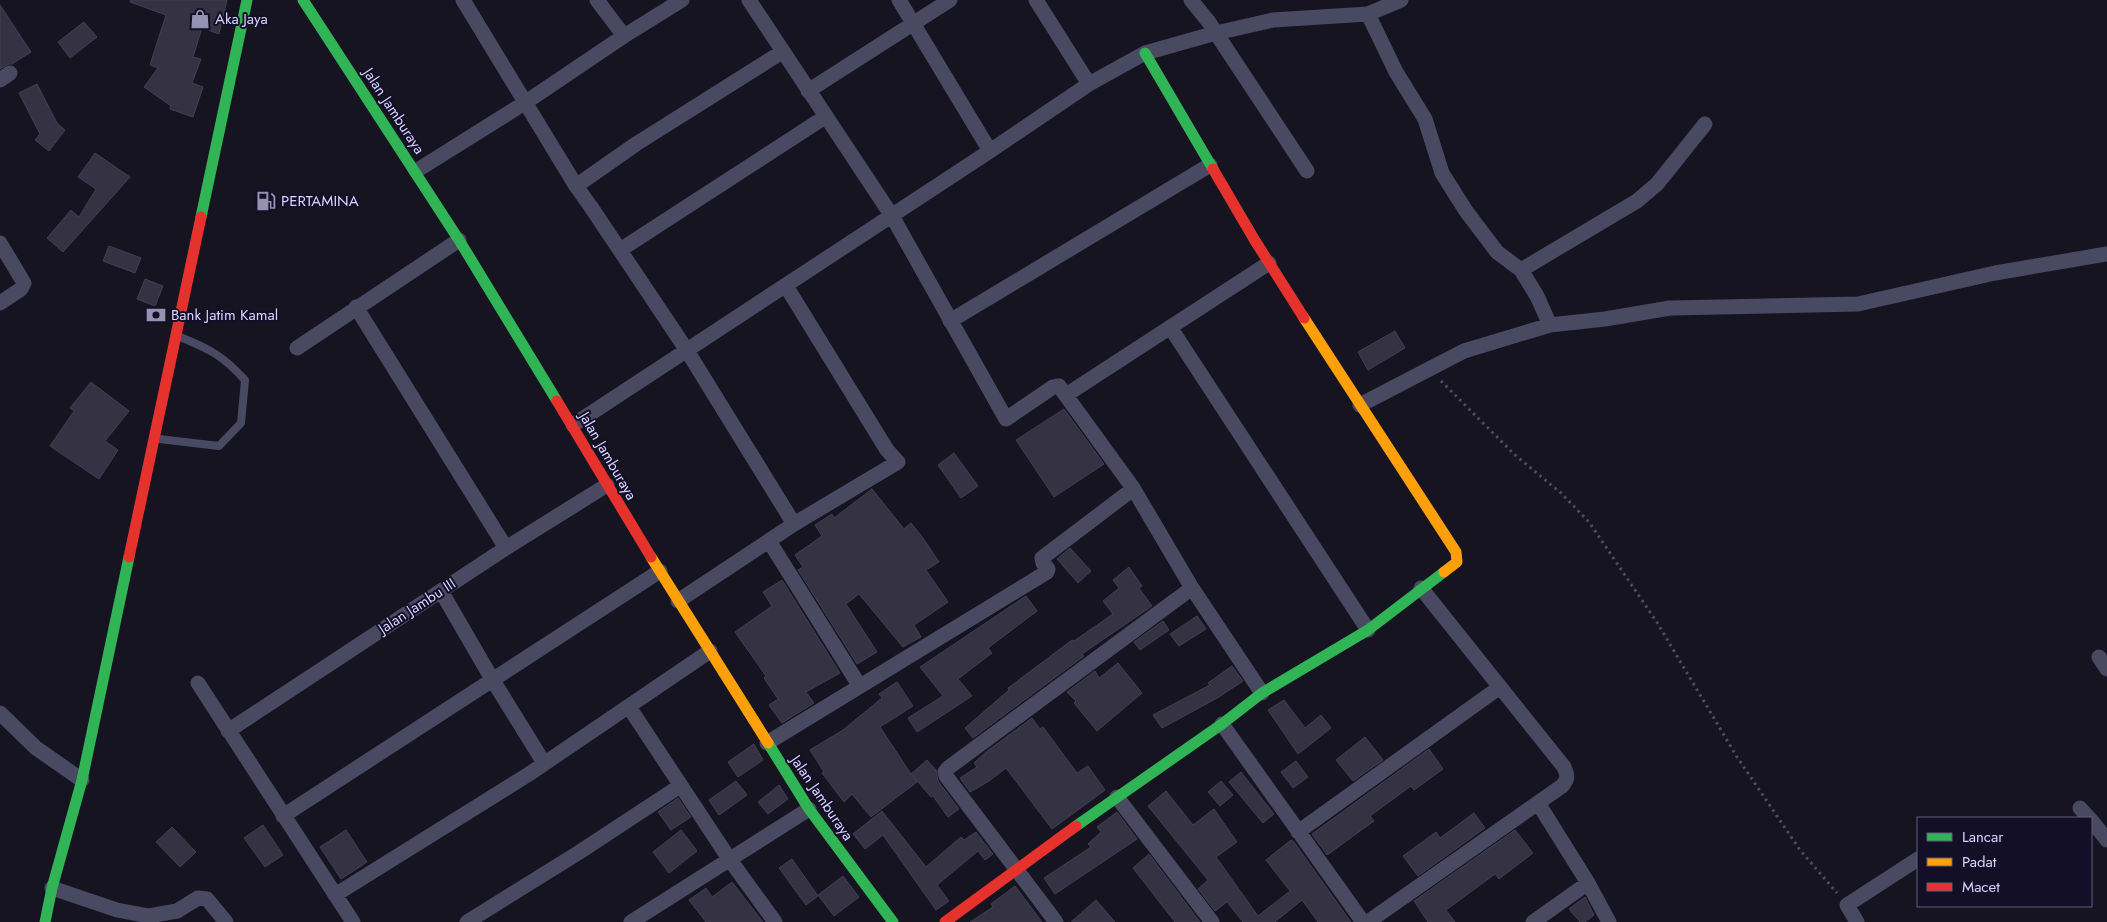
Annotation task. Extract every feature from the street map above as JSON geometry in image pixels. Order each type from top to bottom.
[{"type":"main road","points":[[45,922],[52,888],[82,780],[247,0]]},
{"type":"main road","name":"Jalan Jamburaya","points":[[303,0],[416,171],[573,425],[607,485],[678,601],[809,809],[893,922]]},
{"type":"main road","points":[[945,922],[1117,797],[1222,724],[1262,693],[1368,630],[1456,562],[1456,552],[1269,263],[1145,53]]},
{"type":"street","points":[[463,0],[576,186],[686,349],[794,524]]},
{"type":"street","points":[[598,0],[624,36]]},
{"type":"street","points":[[416,171],[682,0]]},
{"type":"street","points":[[749,0],[892,216],[1006,419],[1053,387],[1059,386],[1133,489],[1192,588],[1262,693]]},
{"type":"street","points":[[899,0],[990,151]]},
{"type":"street","points":[[808,91],[950,0]]},
{"type":"street","points":[[1036,0],[1089,84]]},
{"type":"street","points":[[1191,0],[1216,33],[1306,171]]},
{"type":"street","points":[[573,425],[686,349],[892,216],[1089,84],[1145,53],[1216,33],[1273,20],[1368,14],[1401,0]]},
{"type":"street","points":[[1368,14],[1396,72],[1425,119],[1442,173],[1497,252],[1521,270],[1537,296],[1550,325]]},
{"type":"street","points":[[576,186],[636,144],[782,52]]},
{"type":"street","points":[[620,250],[825,117]]},
{"type":"street","points":[[1521,270],[1637,201],[1657,184],[1705,124]]},
{"type":"street","points":[[950,321],[1210,165]]},
{"type":"street","points":[[298,348],[356,307],[459,240]]},
{"type":"street","points":[[0,243],[24,283],[21,289],[0,302]]},
{"type":"street","points":[[1360,405],[1464,351],[1550,325],[1605,319],[1670,308],[1858,304],[1995,273],[2107,254]]},
{"type":"street","points":[[1066,396],[1269,263]]},
{"type":"street","points":[[678,601],[794,524],[898,462],[887,450],[786,286]]},
{"type":"street","points":[[356,307],[506,548]]},
{"type":"street","points":[[1170,327],[1368,630]]},
{"type":"street","name":"Jalan Jambu III","points":[[228,731],[506,548],[607,485]]},
{"type":"street","points":[[767,743],[1047,572],[1048,569],[1043,563],[1042,558],[1133,489]]},
{"type":"street","points":[[769,541],[859,686]]},
{"type":"street","points":[[283,816],[660,571]]},
{"type":"street","points":[[1056,922],[946,776],[945,772],[1192,588]]},
{"type":"street","points":[[1368,922],[1562,786],[1567,780],[1564,767],[1421,588]]},
{"type":"street","points":[[441,591],[544,763]]},
{"type":"street","points":[[335,895],[544,763],[710,651]]},
{"type":"street","points":[[198,683],[353,922]]},
{"type":"street","points":[[1298,832],[1500,686]]},
{"type":"street","points":[[629,707],[730,860],[775,922]]},
{"type":"street","points":[[0,713],[27,740],[82,780]]},
{"type":"street","points":[[1222,724],[1363,922]]},
{"type":"street","points":[[467,922],[578,853],[680,786]]},
{"type":"street","points":[[1117,797],[1212,922]]},
{"type":"street","points":[[1538,803],[1610,922]]},
{"type":"street","points":[[631,922],[652,916],[730,860],[809,809]]},
{"type":"street","points":[[2092,823],[2107,840]]},
{"type":"street","points":[[1857,922],[1847,905],[1917,860]]},
{"type":"street","points":[[1533,922],[1588,883]]},
{"type":"street","points":[[52,888],[117,910],[149,916],[177,911],[198,898],[207,899],[226,922]]},
{"type":"lane","points":[[154,439],[219,446],[241,422],[245,380],[229,363],[210,349],[176,336]]},
{"type":"path","points":[[1429,369],[1515,455],[1561,493],[1589,522],[1658,624],[1737,757],[1800,850],[1847,905]]},
{"type":"building","points":[[131,0],[227,0],[219,34],[202,28],[193,57],[201,59],[192,83],[203,87],[193,117],[170,109],[171,106],[144,87],[158,68],[150,65],[166,15],[130,2]]},
{"type":"building","points":[[0,5],[31,52],[0,69]]},
{"type":"building","points":[[84,22],[97,37],[70,58],[58,42]]},
{"type":"building","points":[[37,84],[57,123],[65,130],[49,151],[35,140],[40,134],[19,93]]},
{"type":"building","points":[[95,153],[130,177],[63,252],[47,238],[71,210],[79,217],[96,189],[78,177]]},
{"type":"building","points":[[109,246],[141,258],[135,273],[103,261]]},
{"type":"building","points":[[145,279],[163,286],[155,306],[137,299]]},
{"type":"building","points":[[1395,331],[1405,348],[1368,370],[1358,352]]},
{"type":"building","points":[[91,382],[129,411],[105,441],[118,450],[99,479],[50,446],[74,411],[70,408]]},
{"type":"building","points":[[1064,409],[1104,464],[1054,497],[1016,440]]},
{"type":"building","points":[[954,453],[978,486],[961,498],[938,465]]},
{"type":"building","points":[[872,489],[904,529],[911,523],[923,538],[939,562],[926,570],[948,602],[914,625],[921,637],[903,647],[859,594],[846,604],[877,652],[857,664],[798,570],[803,567],[795,555],[822,536],[815,525],[832,514],[834,518]]},
{"type":"building","points":[[1070,548],[1091,571],[1078,583],[1057,559]]},
{"type":"building","points":[[1129,567],[1142,586],[1139,588],[1152,606],[1082,654],[1084,656],[973,738],[965,728],[1009,690],[1008,688],[1072,640],[1074,641],[1113,614],[1103,601],[1119,588],[1113,580]]},
{"type":"building","points":[[782,580],[840,673],[806,692],[814,703],[782,723],[769,705],[778,699],[764,678],[766,676],[735,632],[772,606],[763,592]]},
{"type":"building","points":[[1026,596],[1037,611],[988,648],[992,653],[958,679],[972,696],[917,732],[908,718],[943,696],[920,667]]},
{"type":"building","points":[[1197,616],[1206,629],[1179,646],[1170,634]]},
{"type":"building","points":[[1163,621],[1169,630],[1140,650],[1134,642]]},
{"type":"building","points":[[1118,663],[1142,693],[1097,731],[1074,703],[1076,701],[1067,692],[1095,671],[1099,678]]},
{"type":"building","points":[[1232,666],[1243,681],[1219,697],[1162,728],[1153,715],[1210,685],[1208,683]]},
{"type":"building","points":[[897,682],[913,706],[880,727],[911,774],[927,760],[936,770],[938,781],[959,809],[948,817],[933,796],[931,797],[912,775],[917,782],[871,817],[852,794],[844,802],[822,773],[824,772],[810,750],[843,730],[882,698],[879,694]]},
{"type":"building","points":[[1284,700],[1305,728],[1321,715],[1331,728],[1298,754],[1268,710]]},
{"type":"building","points":[[1032,718],[1040,729],[1043,727],[1077,773],[1088,766],[1105,790],[1052,829],[1006,768],[970,792],[960,778],[977,767],[974,763],[986,752]]},
{"type":"building","points":[[1365,737],[1383,760],[1353,781],[1336,760]]},
{"type":"building","points":[[754,744],[763,760],[738,777],[728,762]]},
{"type":"building","points":[[1429,749],[1443,769],[1414,790],[1411,786],[1370,816],[1374,821],[1327,855],[1312,834]]},
{"type":"building","points":[[1296,761],[1308,777],[1293,788],[1281,772]]},
{"type":"building","points":[[1241,772],[1274,814],[1263,823],[1229,782]]},
{"type":"building","points":[[736,781],[747,795],[719,815],[709,800]]},
{"type":"building","points":[[1221,781],[1233,795],[1220,806],[1208,792]]},
{"type":"building","points":[[779,785],[788,799],[768,814],[758,802]]},
{"type":"building","points":[[1166,791],[1193,825],[1214,809],[1237,842],[1216,857],[1258,916],[1290,891],[1266,860],[1291,840],[1351,922],[1318,922],[1302,900],[1275,922],[1243,922],[1227,902],[1215,911],[1198,889],[1208,880],[1148,806]]},
{"type":"building","points":[[678,798],[691,817],[671,830],[658,812]]},
{"type":"building","points":[[882,811],[926,867],[961,837],[964,840],[976,832],[993,854],[985,860],[978,851],[937,885],[949,901],[936,910],[883,835],[865,849],[853,834]]},
{"type":"building","points":[[1117,812],[1137,839],[1055,894],[1044,878],[1091,847],[1088,844],[1101,832],[1097,827]]},
{"type":"building","points":[[1474,813],[1485,828],[1418,876],[1403,856],[1436,832],[1440,838]]},
{"type":"building","points":[[263,825],[283,855],[265,867],[244,838]]},
{"type":"building","points":[[172,827],[196,852],[180,867],[156,842]]},
{"type":"building","points":[[346,830],[367,862],[341,879],[320,847]]},
{"type":"building","points":[[681,830],[697,851],[669,873],[653,852]]},
{"type":"building","points":[[1515,830],[1533,853],[1499,879],[1495,874],[1446,910],[1455,922],[1428,922],[1414,901]]},
{"type":"building","points":[[1149,854],[1200,922],[1175,922],[1133,868]]},
{"type":"building","points":[[792,859],[818,896],[806,905],[779,868]]},
{"type":"building","points":[[843,876],[859,897],[834,916],[818,895]]},
{"type":"building","points":[[732,882],[763,922],[706,922],[689,900],[706,888],[712,897]]},
{"type":"building","points":[[1015,886],[1042,922],[970,922],[993,907],[991,904]]},
{"type":"building","points":[[1585,897],[1594,915],[1585,922],[1580,922],[1569,909]]},
{"type":"building","points":[[1096,900],[1115,922],[1071,922]]},
{"type":"traffic: fast","points":[[201,217],[247,0]]},
{"type":"traffic: fast","points":[[303,0],[459,240],[557,401]]},
{"type":"traffic: fast","points":[[1145,53],[1213,169]]},
{"type":"traffic: fast","points":[[45,922],[52,888],[82,780],[129,557]]},
{"type":"traffic: fast","points":[[1076,826],[1222,724],[1262,693],[1368,630],[1444,572]]},
{"type":"traffic: fast","points":[[768,743],[809,809],[893,922]]},
{"type":"traffic: slow","points":[[1304,318],[1456,552],[1457,562],[1444,572]]},
{"type":"traffic: slow","points":[[651,557],[768,743]]},
{"type":"traffic: jam","points":[[1213,169],[1304,318]]},
{"type":"traffic: jam","points":[[129,557],[201,217]]},
{"type":"traffic: jam","points":[[557,401],[651,557]]},
{"type":"traffic: jam","points":[[945,922],[1076,826]]},
{"type":"place","name":"Aka Jaya","points":[[200,19]]},
{"type":"place","name":"PERTAMINA","points":[[266,201]]},
{"type":"place","name":"Bank Jatim Kamal","points":[[156,315]]}]
